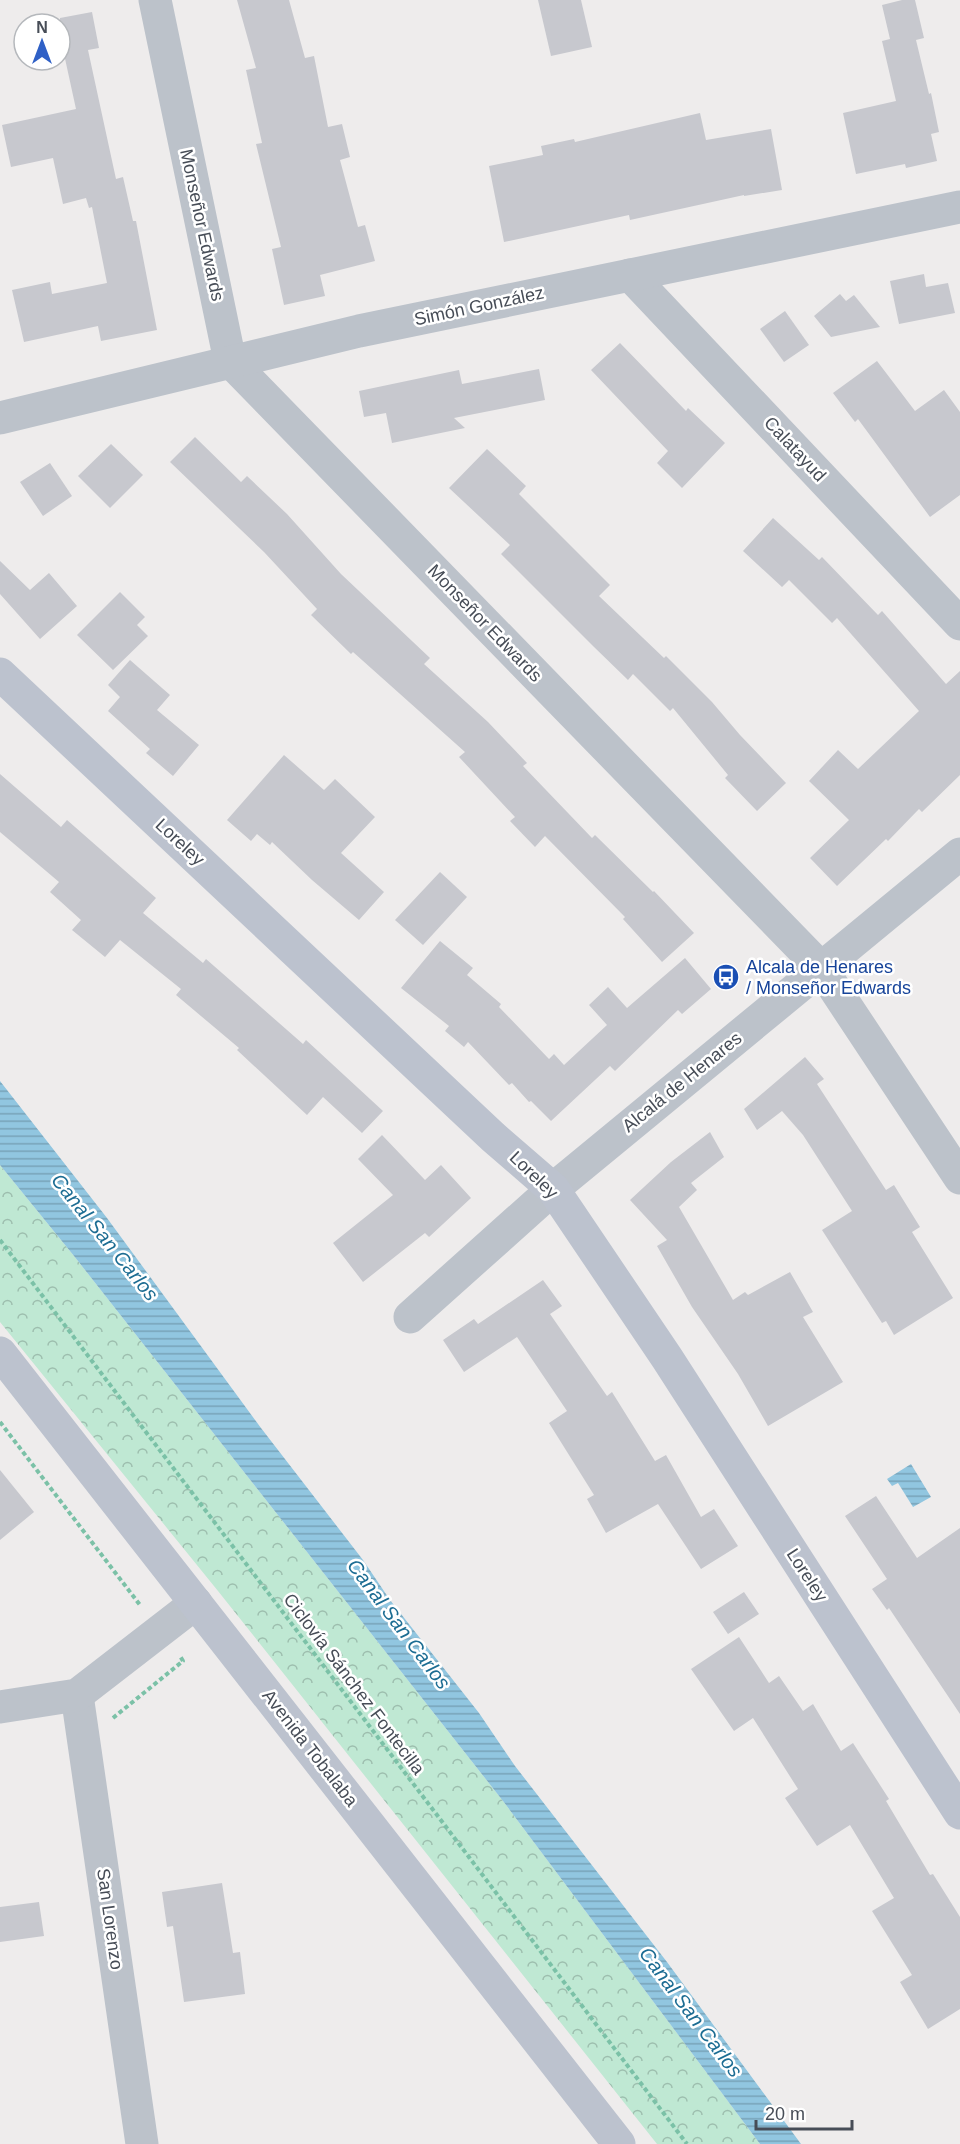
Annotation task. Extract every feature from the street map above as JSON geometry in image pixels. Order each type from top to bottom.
[{"type":"street","name":"Monseñor Edwards","points":[[155,0],[230,361],[821,968],[960,1178]]},
{"type":"street","name":"Simón González","points":[[0,418],[360,331],[960,207]]},
{"type":"street","name":"Calatayud","points":[[630,275],[960,624]]},
{"type":"street","name":"Loreley","points":[[0,674],[476,1120],[553,1189],[667,1358],[960,1813]]},
{"type":"street","name":"Alcalá de Henares","points":[[410,1317],[553,1189],[960,854]]},
{"type":"street","name":"Avenida Tobalaba","points":[[0,1353],[619,2144]]},
{"type":"street","points":[[0,1707],[77,1695],[196,1603]]},
{"type":"street","name":"San Lorenzo","points":[[77,1695],[142,2144]]},
{"type":"path","name":"Ciclovía Sánchez Fontecilla","points":[[0,1240],[687,2144]]},
{"type":"path","points":[[0,1422],[139,1603],[130,1610]]},
{"type":"green space","points":[[0,1165],[503,1801],[760,2144],[657,2144],[218,1591],[0,1322]]},
{"type":"water","name":"Canal San Carlos","points":[[0,1081],[107,1218],[261,1428],[363,1560],[390,1600],[479,1713],[515,1766],[667,1962],[801,2144],[760,2144],[503,1801],[0,1165]]},
{"type":"water","points":[[911,1464],[931,1497],[913,1507],[898,1483],[892,1486],[887,1479]]},
{"type":"building","points":[[237,0],[289,0],[305,58],[314,56],[328,127],[342,124],[350,157],[340,160],[358,227],[365,225],[375,261],[320,275],[325,296],[284,305],[272,249],[281,247],[256,144],[262,143],[246,70],[256,68]]},
{"type":"building","points":[[538,0],[581,0],[592,47],[551,56]]},
{"type":"building","points":[[902,0],[915,0],[924,38],[916,40],[939,132],[931,134],[937,161],[906,168],[905,164],[856,174],[843,113],[896,101],[882,41],[890,39],[882,5]]},
{"type":"building","points":[[92,12],[99,48],[88,50],[116,179],[123,177],[133,221],[136,221],[157,330],[101,341],[98,326],[24,342],[12,290],[50,282],[52,294],[107,283],[92,207],[89,208],[86,198],[63,204],[53,158],[11,167],[2,125],[76,109],[68,72],[72,72],[72,16]]},
{"type":"building","points":[[700,113],[706,140],[771,129],[782,190],[744,195],[630,220],[629,215],[504,242],[489,166],[543,155],[541,146],[574,139],[575,142]]},
{"type":"building","points":[[924,274],[926,287],[948,283],[955,313],[899,324],[890,281]]},
{"type":"building","points":[[840,294],[846,301],[854,295],[880,327],[831,337],[814,316]]},
{"type":"building","points":[[785,311],[809,345],[784,362],[760,329]]},
{"type":"building","points":[[620,343],[686,411],[688,408],[725,443],[682,488],[657,463],[668,451],[591,370]]},
{"type":"building","points":[[877,361],[915,411],[944,390],[960,412],[960,495],[930,517],[858,419],[855,422],[833,393]]},
{"type":"building","points":[[539,369],[545,400],[454,418],[465,428],[392,443],[386,413],[364,417],[359,391],[459,370],[462,384]]},
{"type":"building","points":[[195,437],[241,482],[247,476],[287,514],[341,574],[430,658],[424,664],[488,722],[527,763],[523,766],[592,838],[595,835],[694,933],[662,962],[623,919],[625,917],[545,836],[535,847],[510,821],[515,817],[459,757],[465,752],[353,652],[351,654],[311,615],[317,609],[264,552],[170,462]]},
{"type":"building","points":[[111,444],[143,475],[110,508],[78,476]]},
{"type":"building","points":[[487,449],[526,486],[519,494],[610,585],[599,596],[664,658],[666,656],[712,702],[786,783],[757,811],[725,778],[728,775],[673,708],[670,711],[633,674],[628,680],[593,646],[501,554],[510,545],[449,488]]},
{"type":"building","points":[[50,463],[72,496],[43,516],[20,482]]},
{"type":"building","points":[[773,518],[819,560],[822,557],[878,615],[882,611],[946,684],[960,671],[960,775],[922,812],[919,809],[888,841],[886,839],[837,886],[810,858],[849,820],[809,781],[838,750],[858,769],[919,711],[837,618],[832,623],[789,580],[782,587],[743,551]]},
{"type":"building","points":[[0,561],[30,590],[49,573],[77,606],[40,639],[0,594]]},
{"type":"building","points":[[120,592],[145,617],[137,625],[148,636],[113,670],[77,635]]},
{"type":"building","points":[[130,660],[170,695],[157,710],[199,745],[173,776],[146,753],[150,749],[108,711],[120,697],[108,685]]},
{"type":"building","points":[[284,755],[324,790],[335,779],[375,817],[341,853],[384,892],[359,920],[272,842],[270,845],[257,834],[251,841],[227,820]]},
{"type":"building","points":[[0,774],[61,827],[67,820],[156,898],[143,913],[203,963],[206,959],[303,1044],[306,1040],[383,1111],[362,1133],[323,1097],[307,1115],[237,1050],[239,1048],[176,995],[181,989],[120,940],[105,957],[72,930],[81,920],[50,892],[59,882],[0,832]]},
{"type":"building","points":[[440,872],[467,897],[423,945],[395,920]]},
{"type":"building","points":[[440,941],[473,968],[467,975],[501,1004],[499,1007],[549,1059],[554,1054],[564,1065],[607,1025],[589,1005],[608,987],[627,1008],[685,958],[711,989],[682,1014],[678,1010],[615,1071],[610,1066],[551,1121],[512,1083],[509,1085],[468,1042],[464,1047],[445,1031],[449,1026],[401,988]]},
{"type":"building","points":[[805,1057],[824,1079],[817,1084],[886,1190],[894,1185],[920,1227],[912,1232],[953,1298],[894,1335],[886,1321],[882,1323],[822,1230],[852,1211],[803,1135],[782,1111],[757,1130],[744,1109]]},
{"type":"building","points":[[710,1132],[724,1157],[691,1183],[697,1190],[679,1207],[733,1300],[745,1292],[748,1295],[790,1272],[813,1312],[803,1317],[843,1382],[768,1426],[738,1374],[692,1307],[657,1246],[667,1240],[630,1200],[671,1162]]},
{"type":"building","points":[[382,1135],[425,1180],[441,1165],[471,1198],[429,1237],[425,1233],[363,1282],[333,1243],[393,1195],[358,1159]]},
{"type":"building","points":[[543,1280],[562,1306],[550,1314],[607,1396],[612,1392],[655,1461],[666,1455],[701,1517],[714,1509],[738,1546],[701,1569],[658,1504],[606,1533],[587,1499],[594,1495],[549,1423],[567,1411],[517,1337],[464,1372],[443,1340],[474,1319],[478,1324]]},
{"type":"building","points":[[0,1470],[34,1512],[0,1540]]},
{"type":"building","points":[[876,1496],[917,1558],[960,1528],[960,1714],[889,1608],[887,1610],[872,1589],[887,1579],[845,1516]]},
{"type":"building","points":[[744,1592],[759,1614],[728,1634],[713,1612]]},
{"type":"building","points":[[739,1637],[769,1683],[779,1676],[803,1711],[813,1704],[841,1751],[853,1743],[889,1799],[886,1801],[930,1875],[933,1874],[960,1917],[960,2009],[928,2029],[900,1982],[912,1975],[872,1911],[894,1898],[850,1825],[817,1846],[785,1798],[798,1789],[753,1718],[734,1731],[691,1669]]},
{"type":"building","points":[[222,1883],[233,1953],[240,1952],[245,1994],[184,2002],[173,1926],[167,1927],[162,1892]]},
{"type":"building","points":[[39,1902],[44,1936],[0,1942],[0,1907]]},
{"type":"place","name":"Alcala de Henares / Monseñor Edwards","points":[[726,977]]}]
